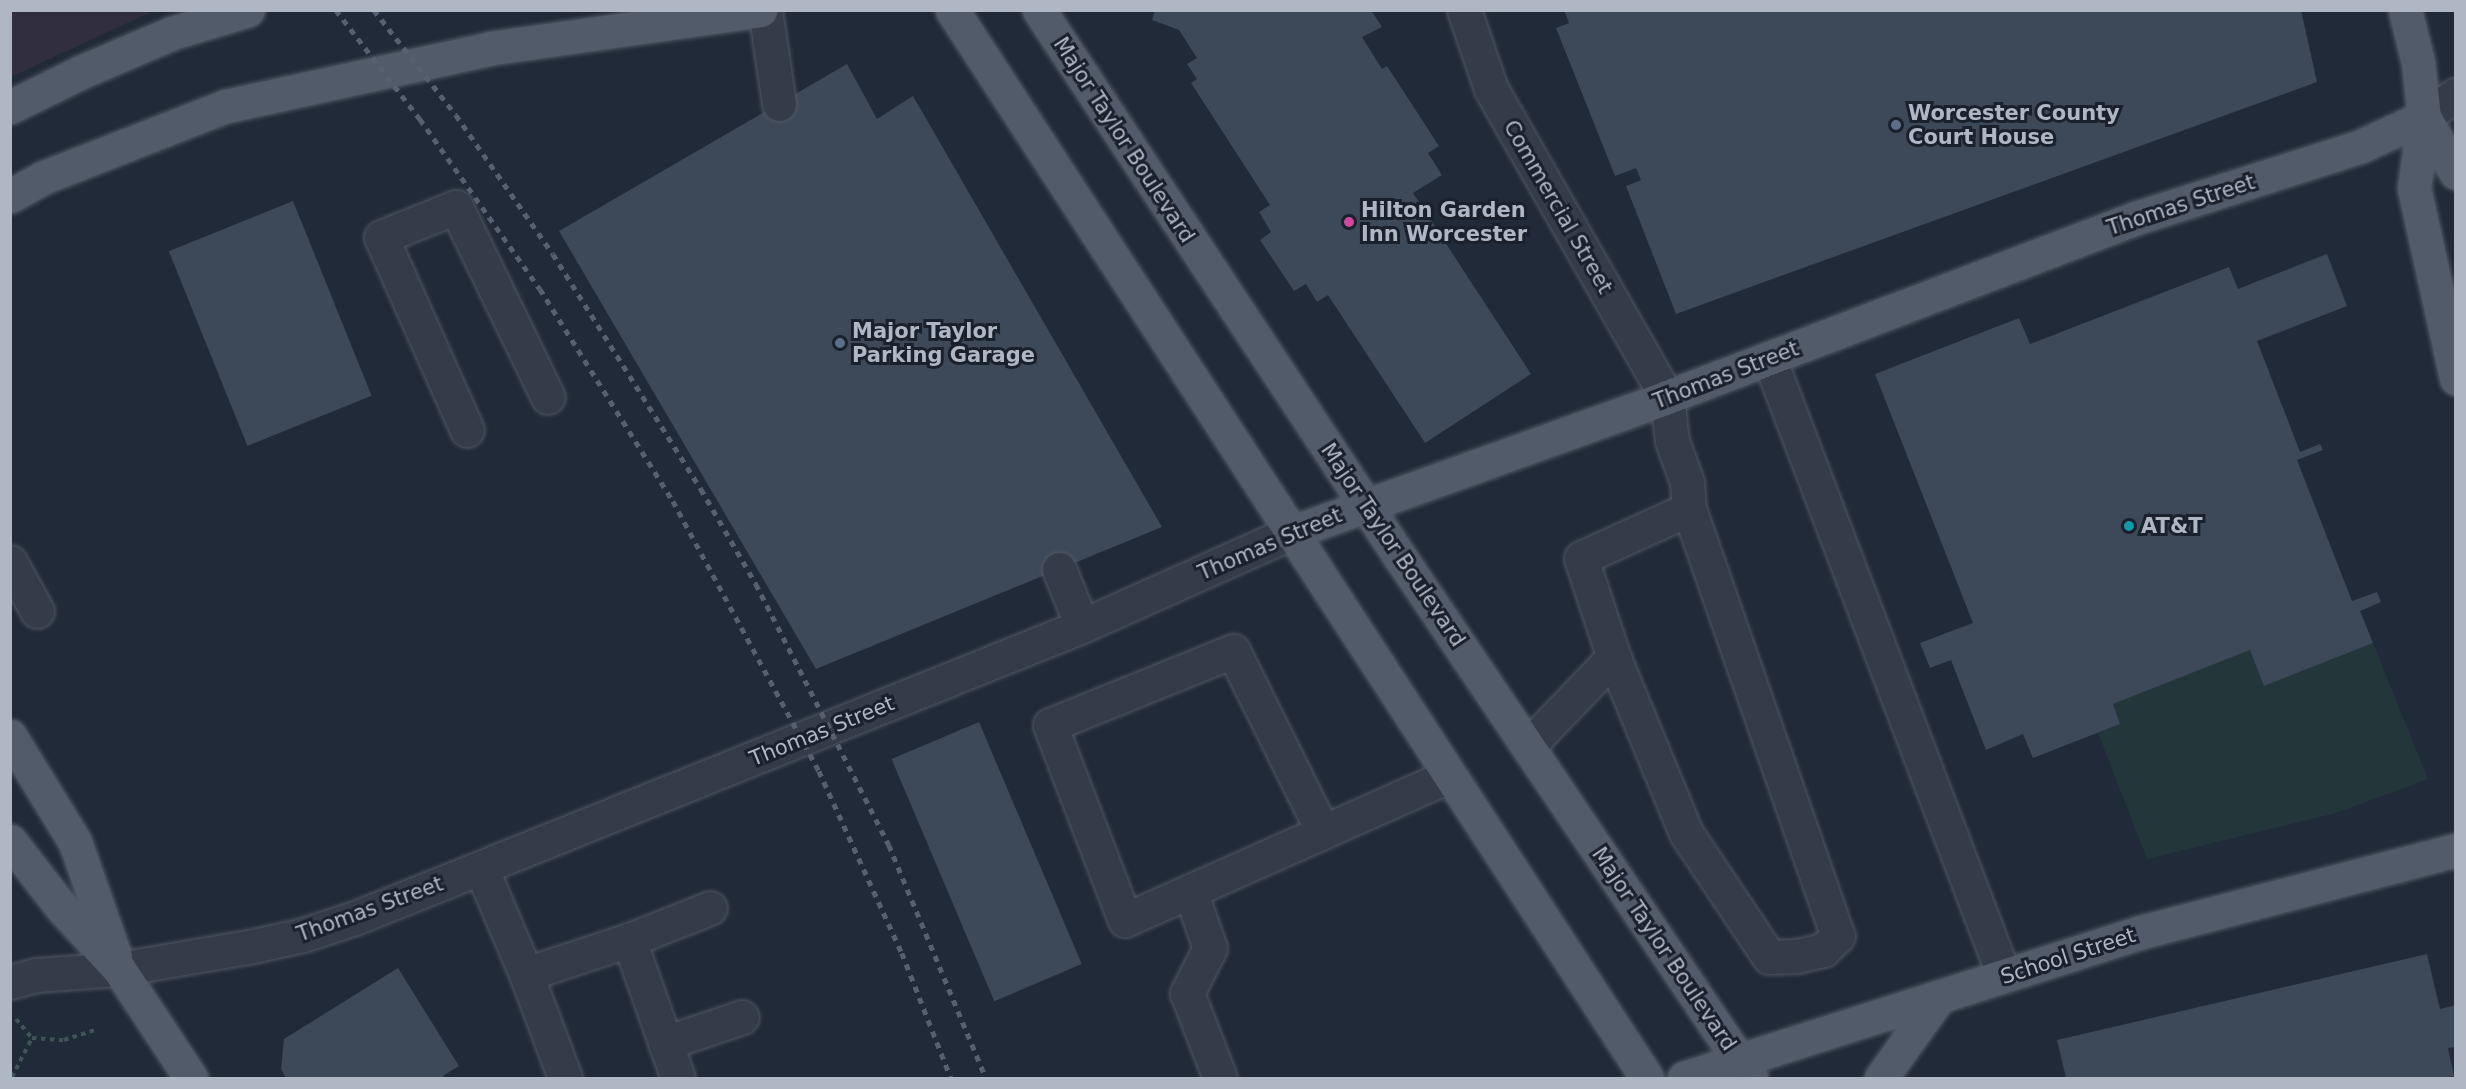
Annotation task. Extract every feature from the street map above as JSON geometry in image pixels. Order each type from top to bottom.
[{"type":"main road","points":[[10,107],[81,72],[172,33],[248,10]]},
{"type":"main road","points":[[10,196],[42,178],[127,142],[237,103],[491,48],[760,10]]},
{"type":"main road","points":[[951,10],[1647,1078]]},
{"type":"main road","name":"Major Taylor Boulevard","points":[[1039,10],[1365,504],[1745,1070]]},
{"type":"main road","points":[[2405,10],[2418,62],[2424,117],[2414,188],[2456,378]]},
{"type":"main road","points":[[2424,117],[2456,173]]},
{"type":"main road","name":"Thomas Street","points":[[1290,533],[1365,504],[1667,397],[2136,218],[2360,147],[2424,117]]},
{"type":"main road","points":[[10,736],[75,842],[119,969]]},
{"type":"main road","points":[[10,841],[62,908],[119,969],[191,1078]]},
{"type":"main road","name":"School Street","points":[[1684,1078],[1745,1070],[1939,997],[2141,932],[2456,850]]},
{"type":"main road","points":[[1881,1078],[1939,997]]},
{"type":"street","points":[[765,10],[779,104]]},
{"type":"street","name":"Commercial Street","points":[[1464,10],[1491,89],[1667,397]]},
{"type":"street","points":[[2424,117],[2456,95]]},
{"type":"street","points":[[467,430],[381,237],[456,207],[548,397]]},
{"type":"street","points":[[1769,358],[2004,976]]},
{"type":"street","points":[[1667,397],[1672,441],[1687,482],[1689,509],[1838,936],[1823,950],[1796,956],[1769,957],[1686,833],[1615,661],[1581,558],[1689,509]]},
{"type":"street","name":"Thomas Street","points":[[10,982],[36,975],[119,969],[303,935],[481,868],[1082,626],[1290,533]]},
{"type":"street","points":[[10,562],[37,611]]},
{"type":"street","points":[[1059,569],[1082,626]]},
{"type":"street","points":[[1323,832],[1233,651],[1050,725],[1125,920],[1190,891],[1323,832],[1449,776]]},
{"type":"street","points":[[1528,745],[1604,667],[1615,661]]},
{"type":"street","points":[[481,868],[526,974],[565,1078]]},
{"type":"street","points":[[1190,891],[1210,948],[1188,993],[1220,1078]]},
{"type":"street","points":[[526,974],[629,940],[710,909]]},
{"type":"street","points":[[629,940],[678,1078]]},
{"type":"street","points":[[665,1043],[742,1017]]},
{"type":"path","points":[[10,1010],[32,1038],[64,1040],[95,1030]]},
{"type":"path","points":[[12,1077],[32,1038]]},
{"type":"shaded area","points":[[11,10],[153,10],[153,11],[11,77]]},
{"type":"shaded area","points":[[2373,643],[2428,779],[2336,813],[2147,859],[2098,733],[2120,724],[2113,704],[2250,650],[2265,685]]},
{"type":"building","name":"Hilton Garden Inn Worcester","points":[[1155,10],[1371,10],[1382,27],[1362,37],[1382,69],[1387,66],[1439,146],[1428,153],[1442,175],[1413,193],[1531,374],[1425,443],[1328,295],[1317,302],[1306,284],[1294,291],[1260,240],[1271,232],[1259,212],[1270,205],[1191,83],[1197,79],[1187,64],[1197,58],[1179,30],[1152,20]]},
{"type":"building","name":"Worcester County Court House","points":[[1564,10],[2301,10],[2317,82],[1676,314],[1626,186],[1641,180],[1636,168],[1615,176],[1556,28],[1569,23]]},
{"type":"building","name":"Major Taylor Parking Garage","points":[[847,64],[877,119],[913,96],[1162,527],[816,669],[559,231]]},
{"type":"building","points":[[293,201],[372,396],[247,446],[169,251]]},
{"type":"building","name":"AT&T","points":[[2327,254],[2347,306],[2257,341],[2300,452],[2320,444],[2323,450],[2297,460],[2352,601],[2377,592],[2381,602],[2360,611],[2373,643],[2264,686],[2250,650],[2113,704],[2120,724],[2033,758],[2023,734],[1986,750],[1951,660],[1930,668],[1920,643],[1973,623],[1875,374],[2019,318],[2030,344],[2229,267],[2238,289]]},
{"type":"building","points":[[979,722],[1082,964],[994,1001],[892,759]]},
{"type":"building","points":[[2427,954],[2440,1009],[2456,1005],[2456,1047],[2448,1048],[2454,1076],[2444,1078],[2066,1078],[2057,1040]]},
{"type":"building","points":[[398,968],[459,1066],[443,1076],[445,1078],[286,1078],[281,1069],[284,1039]]},
{"type":"railway","points":[[336,10],[420,119],[540,289],[673,501],[819,771],[902,953],[951,1078]]},
{"type":"railway","points":[[374,10],[456,115],[553,254],[701,489],[756,584],[889,845],[986,1078]]},
{"type":"place","name":"Worcester County Court House","points":[[1896,125]]},
{"type":"place","name":"Hilton Garden Inn Worcester","points":[[1349,222]]},
{"type":"place","name":"Major Taylor Parking Garage","points":[[840,343]]},
{"type":"place","name":"AT&T","points":[[2129,526]]}]
